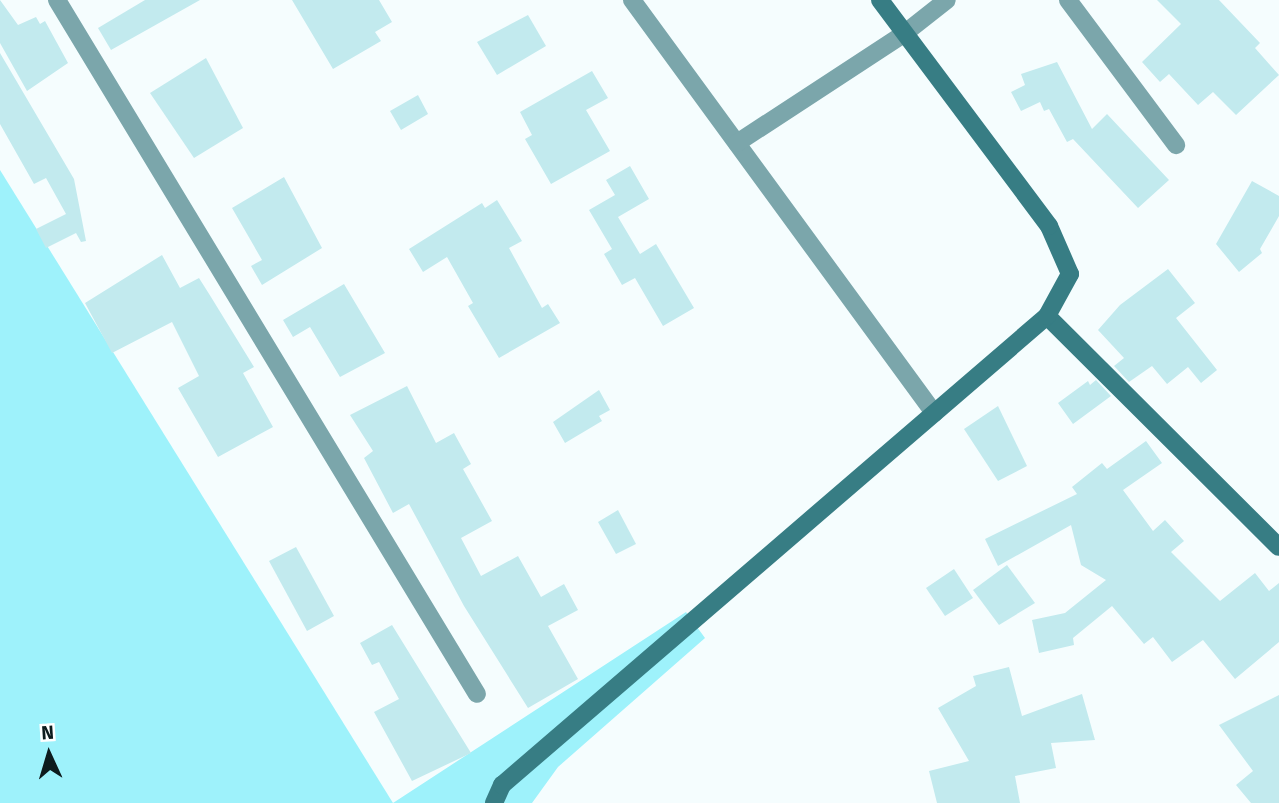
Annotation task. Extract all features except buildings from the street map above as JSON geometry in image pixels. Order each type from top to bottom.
[{"type":"street","points":[[57,0],[477,694]]},
{"type":"street","points":[[632,0],[934,413]]},
{"type":"street","points":[[494,803],[502,785],[1047,316],[1070,274],[1049,226],[880,0]]},
{"type":"street","points":[[737,143],[905,33],[947,0]]},
{"type":"street","points":[[1068,0],[1176,145]]},
{"type":"street","points":[[1047,316],[1279,547]]},
{"type":"shaded area","points":[[0,170],[393,803],[0,803]]},
{"type":"shaded area","points":[[686,612],[705,638],[558,767],[532,803],[393,803]]}]
